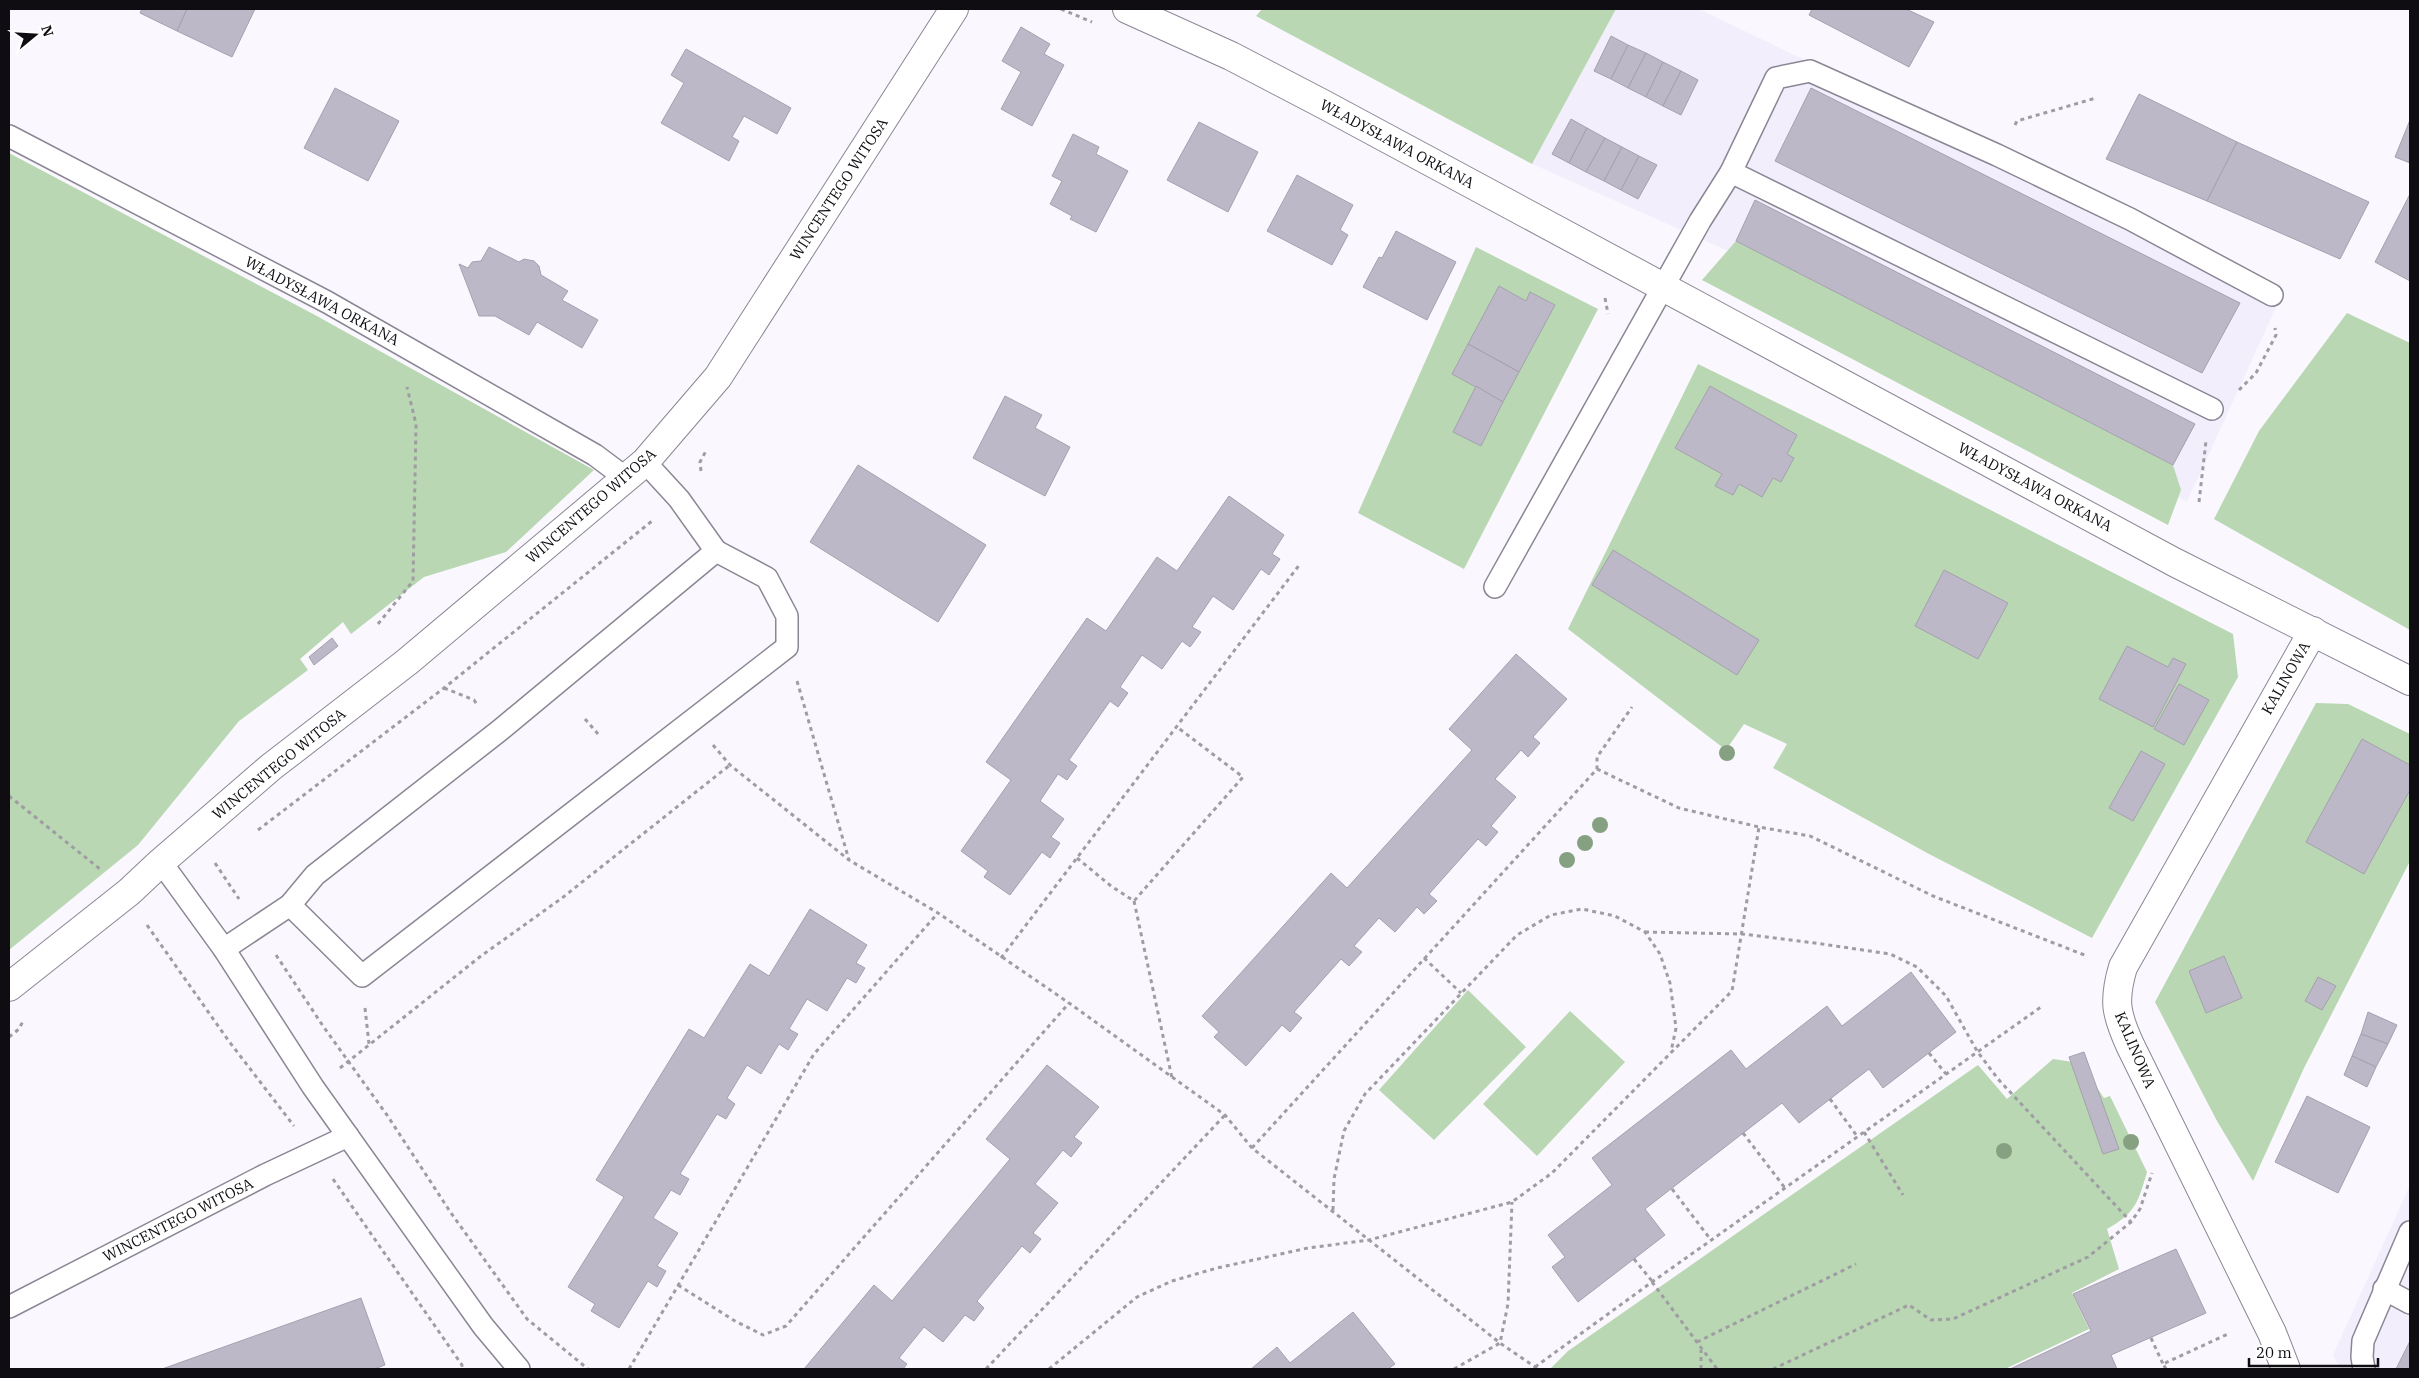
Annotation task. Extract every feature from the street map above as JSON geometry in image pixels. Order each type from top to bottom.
[{"type":"street","name":"WINCENTEGO WITOSA","points":[[9,987],[129,892],[160,862],[271,768],[407,662],[636,470],[718,377],[954,9]]},
{"type":"street","name":"WŁADYSŁAWA ORKANA","points":[[1127,9],[1231,56],[2174,562],[2410,682]]},
{"type":"street","name":"KALINOWA","points":[[2286,1369],[2272,1333],[2130,1045],[2119,1020],[2116,1004],[2117,988],[2123,967],[2313,631]]},
{"type":"lane","points":[[1496,587],[1664,287],[1731,172],[1776,78],[1810,71],[1997,155],[2130,219],[2272,296]]},
{"type":"lane","name":"WŁADYSŁAWA ORKANA","points":[[9,136],[327,302],[595,455],[636,470],[678,499],[716,551]]},
{"type":"lane","points":[[1731,172],[2212,409]]},
{"type":"lane","points":[[224,949],[290,905],[315,876],[500,731],[716,551],[767,578],[787,616],[787,647],[362,976],[290,905]]},
{"type":"lane","points":[[160,862],[224,949],[313,1087],[483,1326],[520,1369]]},
{"type":"lane","name":"WINCENTEGO WITOSA","points":[[9,1307],[265,1175],[348,1136]]},
{"type":"lane","points":[[2364,1369],[2362,1357],[2363,1341],[2410,1232]]},
{"type":"lane","points":[[2384,1289],[2410,1303]]},
{"type":"path","points":[[2017,121],[2096,98]]},
{"type":"path","points":[[2199,502],[2212,409],[2231,399],[2256,373],[2276,335],[2272,296]]},
{"type":"path","points":[[378,624],[413,581],[416,424],[395,340]]},
{"type":"path","points":[[1001,958],[1300,564]]},
{"type":"path","points":[[787,647],[849,860]]},
{"type":"path","points":[[444,688],[474,700]]},
{"type":"path","points":[[1252,1148],[1597,769],[1597,757],[1632,707]]},
{"type":"path","points":[[585,719],[598,734]]},
{"type":"path","points":[[692,720],[730,765],[849,860],[938,913],[1001,958],[1070,1003],[1225,1115],[1252,1148],[1500,1343],[1536,1368],[1652,1281],[2041,1007]]},
{"type":"path","points":[[1134,900],[1243,777],[1177,727]]},
{"type":"path","points":[[349,1062],[481,956],[562,898],[730,765]]},
{"type":"path","points":[[1597,769],[1679,808],[1759,827],[1810,836],[1934,896],[2092,958]]},
{"type":"path","points":[[9,796],[129,892]]},
{"type":"path","points":[[1049,1369],[1137,1297],[1172,1281],[1218,1268],[1308,1248],[1369,1240],[1512,1202],[1552,1173],[1732,991],[1759,827]]},
{"type":"path","points":[[1077,858],[1111,886],[1134,900],[1172,1078]]},
{"type":"path","points":[[215,864],[387,1115],[451,1213],[527,1319],[588,1369]]},
{"type":"path","points":[[1332,1210],[1334,1179],[1344,1131],[1365,1094],[1517,935],[1551,915],[1582,909],[1615,916],[1645,932],[1742,934],[1890,954],[1917,967],[1946,996],[1977,1051],[1998,1079],[2130,1222]]},
{"type":"path","points":[[629,1369],[814,1054],[938,913]]},
{"type":"path","points":[[1645,932],[1660,954],[1670,983],[1676,1028],[1671,1052]]},
{"type":"path","points":[[1424,958],[1461,993]]},
{"type":"path","points":[[678,1285],[735,1321],[763,1335],[786,1326],[1070,1003]]},
{"type":"path","points":[[1929,1053],[1946,1074]]},
{"type":"path","points":[[1830,1100],[1858,1136]]},
{"type":"path","points":[[986,1369],[1225,1115]]},
{"type":"path","points":[[1864,1132],[1903,1195]]},
{"type":"path","points":[[1743,1133],[1785,1188]]},
{"type":"path","points":[[1773,1369],[1909,1305],[1931,1320],[1943,1321],[1966,1316],[2088,1257],[2130,1222],[2140,1209],[2146,1197],[2152,1172]]},
{"type":"path","points":[[1672,1188],[1711,1240]]},
{"type":"path","points":[[1454,1369],[1500,1343],[1508,1304],[1512,1202]]},
{"type":"path","points":[[1634,1258],[1717,1369]]},
{"type":"path","points":[[1697,1342],[1856,1264]]},
{"type":"path","points":[[2163,1364],[2235,1330]]},
{"type":"path","points":[[2151,1338],[2166,1369]]},
{"type":"path","points":[[1701,1349],[1701,1369]]},
{"type":"shaded area","points":[[1616,9],[1699,9],[2284,290],[2187,502],[1733,253],[1532,164]]},
{"type":"shaded area","points":[[2410,1185],[2410,1369],[2341,1369],[2333,1355]]},
{"type":"green space","points":[[1262,9],[1616,9],[1532,164],[1256,16]]},
{"type":"green space","points":[[9,153],[315,315],[594,470],[506,552],[424,577],[351,634],[343,622],[300,659],[308,670],[239,721],[138,845],[9,950]]},
{"type":"green space","points":[[1736,241],[2173,465],[2181,490],[2168,525],[1702,280]]},
{"type":"green space","points":[[1476,247],[1598,309],[1464,569],[1358,513]]},
{"type":"green space","points":[[2347,313],[2410,343],[2410,630],[2214,519],[2259,431]]},
{"type":"green space","points":[[1698,364],[1883,455],[2233,634],[2238,677],[2092,938],[1929,854],[1773,768],[1787,744],[1744,724],[1726,750],[1568,629]]},
{"type":"green space","points":[[2316,703],[2348,704],[2410,734],[2410,861],[2304,1068],[2253,1181],[2217,1121],[2155,1002]]},
{"type":"green space","points":[[1468,990],[1526,1047],[1434,1140],[1379,1090]]},
{"type":"green space","points":[[1570,1011],[1625,1062],[1537,1156],[1483,1104]]},
{"type":"green space","points":[[2053,1059],[2080,1063],[2104,1098],[2110,1096],[2147,1172],[2138,1199],[2130,1212],[2107,1229],[2119,1269],[2072,1293],[2089,1329],[2005,1369],[1550,1369],[1568,1351],[1978,1065],[2007,1099]]},
{"type":"building","points":[[142,9],[187,9],[177,31],[140,13]]},
{"type":"building","points":[[187,9],[255,9],[232,57],[177,31]]},
{"type":"building","points":[[1812,9],[1906,9],[1934,22],[1909,67],[1809,15]]},
{"type":"building","points":[[1021,27],[1050,44],[1044,54],[1064,65],[1032,126],[1001,109],[1021,72],[1002,61]]},
{"type":"building","points":[[1611,36],[1628,45],[1611,79],[1594,71]]},
{"type":"building","points":[[1628,45],[1646,53],[1628,88],[1611,79]]},
{"type":"building","points":[[686,49],[791,108],[777,134],[744,116],[732,137],[739,141],[729,161],[661,123],[684,83],[671,75]]},
{"type":"building","points":[[1646,53],[1663,62],[1646,97],[1628,88]]},
{"type":"building","points":[[1663,62],[1681,71],[1663,106],[1646,97]]},
{"type":"building","points":[[1681,71],[1698,80],[1681,115],[1663,106]]},
{"type":"building","points":[[335,88],[399,121],[368,181],[304,148]]},
{"type":"building","points":[[1811,88],[2240,303],[2202,373],[1775,161]]},
{"type":"building","points":[[2139,94],[2237,142],[2207,201],[2106,159]]},
{"type":"building","points":[[1571,119],[1587,128],[1569,163],[1552,154]]},
{"type":"building","points":[[2410,120],[2410,163],[2395,157]]},
{"type":"building","points":[[1199,122],[1258,152],[1228,212],[1167,180]]},
{"type":"building","points":[[1587,128],[1605,138],[1586,172],[1569,163]]},
{"type":"building","points":[[1073,134],[1099,147],[1096,154],[1128,171],[1096,232],[1070,219],[1072,216],[1050,204],[1062,181],[1052,176]]},
{"type":"building","points":[[1605,138],[1622,147],[1604,181],[1586,172]]},
{"type":"building","points":[[2237,142],[2369,202],[2340,259],[2207,201]]},
{"type":"building","points":[[1622,147],[1639,156],[1621,190],[1604,181]]},
{"type":"building","points":[[1639,156],[1657,165],[1638,199],[1621,190]]},
{"type":"building","points":[[1297,175],[1353,205],[1340,230],[1348,235],[1332,265],[1267,231]]},
{"type":"building","points":[[2410,194],[2410,281],[2375,262]]},
{"type":"building","points":[[1755,200],[2195,424],[2173,465],[1736,241]]},
{"type":"building","points":[[1396,231],[1456,262],[1427,320],[1363,287],[1379,257],[1382,258]]},
{"type":"building","points":[[489,247],[519,262],[524,259],[534,261],[539,266],[541,275],[568,291],[562,300],[598,320],[582,348],[537,322],[529,335],[495,316],[479,316],[459,264],[468,268],[472,262],[481,261]]},
{"type":"building","points":[[1499,286],[1526,301],[1530,292],[1555,305],[1519,372],[1468,344]]},
{"type":"building","points":[[1468,344],[1519,372],[1503,402],[1452,374]]},
{"type":"building","points":[[1476,386],[1503,402],[1481,446],[1453,432]]},
{"type":"building","points":[[1710,386],[1797,435],[1787,454],[1794,458],[1781,482],[1773,478],[1762,497],[1739,484],[1733,495],[1715,486],[1722,474],[1675,448]]},
{"type":"building","points":[[1005,396],[1042,415],[1035,428],[1070,447],[1045,496],[973,458]]},
{"type":"building","points":[[858,465],[986,545],[938,622],[810,542]]},
{"type":"building","points":[[1229,496],[1284,535],[1272,554],[1280,559],[1269,575],[1261,569],[1233,610],[1213,596],[1192,627],[1201,632],[1190,647],[1182,641],[1162,669],[1142,655],[1120,687],[1128,693],[1118,707],[1110,701],[1069,760],[1077,766],[1067,780],[1058,774],[1040,801],[1064,819],[1051,837],[1060,843],[1050,858],[1042,852],[1010,895],[984,877],[988,871],[961,851],[1011,780],[986,762],[1087,618],[1106,631],[1157,557],[1177,571]]},
{"type":"building","points":[[1613,550],[1759,640],[1737,675],[1592,585]]},
{"type":"building","points":[[1944,570],[2008,603],[1978,659],[1915,626]]},
{"type":"building","points":[[332,638],[338,646],[314,665],[309,657]]},
{"type":"building","points":[[2127,646],[2168,667],[2173,658],[2186,664],[2153,727],[2099,699]]},
{"type":"building","points":[[1516,654],[1567,699],[1533,737],[1540,743],[1528,757],[1521,750],[1495,779],[1516,797],[1491,826],[1498,832],[1486,846],[1478,839],[1429,894],[1437,901],[1424,914],[1417,907],[1395,932],[1379,918],[1354,946],[1362,952],[1349,966],[1341,959],[1294,1012],[1302,1018],[1290,1032],[1282,1025],[1246,1066],[1214,1037],[1219,1032],[1202,1016],[1331,873],[1347,888],[1472,750],[1449,729]]},
{"type":"building","points":[[2179,684],[2209,700],[2184,745],[2154,729]]},
{"type":"building","points":[[2362,739],[2410,765],[2410,790],[2364,874],[2306,842]]},
{"type":"building","points":[[2141,751],[2165,764],[2133,821],[2109,808]]},
{"type":"building","points":[[810,909],[867,945],[856,963],[865,968],[856,983],[847,978],[827,1011],[807,999],[789,1029],[798,1034],[788,1050],[779,1044],[761,1074],[747,1065],[727,1098],[735,1104],[726,1119],[717,1114],[680,1174],[689,1179],[680,1195],[671,1190],[653,1218],[678,1233],[657,1266],[666,1271],[657,1287],[648,1281],[619,1328],[591,1311],[595,1304],[568,1287],[624,1197],[596,1180],[689,1029],[704,1038],[750,964],[769,976]]},
{"type":"building","points":[[2224,956],[2242,998],[2206,1013],[2189,971]]},
{"type":"building","points":[[1911,972],[1956,1032],[1883,1088],[1869,1069],[1799,1123],[1782,1103],[1645,1209],[1665,1235],[1578,1302],[1552,1267],[1565,1257],[1548,1235],[1612,1185],[1592,1158],[1731,1050],[1746,1069],[1827,1006],[1842,1026]]},
{"type":"building","points":[[2318,977],[2336,986],[2322,1010],[2305,1001]]},
{"type":"building","points":[[2368,1012],[2397,1025],[2388,1044],[2361,1034]]},
{"type":"building","points":[[2361,1034],[2388,1044],[2376,1067],[2352,1056]]},
{"type":"building","points":[[2084,1052],[2119,1149],[2103,1154],[2069,1057]]},
{"type":"building","points":[[2352,1056],[2376,1067],[2367,1087],[2344,1075]]},
{"type":"building","points":[[1047,1065],[1099,1107],[1074,1137],[1082,1143],[1071,1157],[1063,1150],[1035,1184],[1058,1203],[1033,1233],[1041,1239],[1030,1253],[1022,1246],[977,1301],[984,1308],[974,1321],[965,1315],[943,1342],[924,1327],[899,1358],[907,1364],[903,1369],[804,1369],[874,1285],[892,1301],[1010,1159],[986,1139]]},
{"type":"building","points":[[2307,1096],[2370,1127],[2338,1193],[2275,1162]]},
{"type":"building","points":[[2176,1249],[2206,1313],[2111,1355],[2117,1369],[2010,1369],[2091,1331],[2073,1294]]},
{"type":"building","points":[[361,1298],[385,1365],[374,1369],[162,1369]]},
{"type":"building","points":[[1353,1312],[1395,1364],[1388,1369],[1251,1369],[1277,1347],[1290,1363]]},
{"type":"building","points":[[2410,1341],[2410,1369],[2396,1369]]}]
